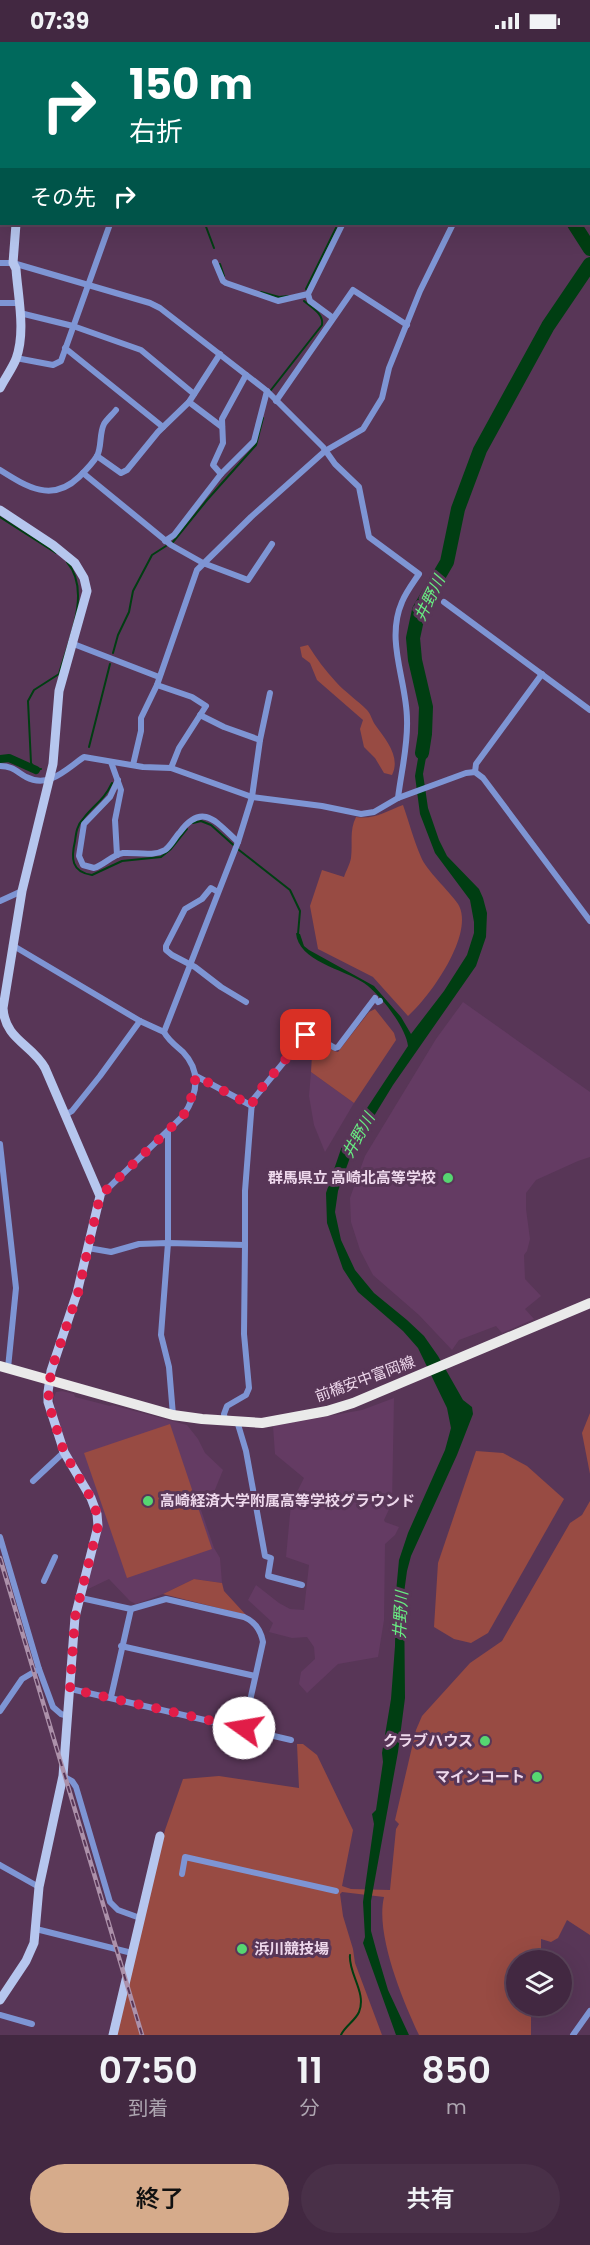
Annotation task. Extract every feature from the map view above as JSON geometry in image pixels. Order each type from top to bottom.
[{"type":"main road","name":"前橋安中富岡線","points":[[4,1367],[173,1415],[231,1421],[270,1422],[327,1411],[377,1394],[590,1303]]},
{"type":"street","points":[[0,388],[16,358],[19,342],[19,308],[16,269],[13,263],[16,225]]},
{"type":"street","points":[[16,358],[57,365],[61,361],[90,286],[110,225]]},
{"type":"street","points":[[333,318],[310,301],[308,294],[342,225]]},
{"type":"street","points":[[133,765],[141,731],[141,718],[157,685],[197,570],[251,517],[325,451],[363,429],[372,417],[382,398],[389,368],[406,325],[453,225]]},
{"type":"street","points":[[215,262],[223,281],[236,287],[278,301],[308,294]]},
{"type":"street","points":[[0,263],[13,263],[150,303],[160,308],[267,391],[359,487],[369,537],[419,574],[402,603],[397,620],[396,652],[408,723],[398,798]]},
{"type":"street","points":[[276,401],[353,290],[406,325]]},
{"type":"street","points":[[0,303],[141,350],[194,394]]},
{"type":"street","points":[[65,348],[163,427]]},
{"type":"street","points":[[97,456],[117,471],[124,473],[163,427],[189,402],[220,354]]},
{"type":"street","points":[[221,474],[213,465],[223,443],[222,418],[246,375]]},
{"type":"street","points":[[165,541],[174,535],[221,474],[254,441],[267,391]]},
{"type":"street","points":[[189,402],[222,427]]},
{"type":"street","points":[[0,470],[23,484],[49,491],[64,489],[83,473],[97,456],[104,425],[116,410]]},
{"type":"street","points":[[83,473],[165,541],[203,563],[248,580],[272,544]]},
{"type":"street","points":[[0,510],[53,544],[75,563],[84,578],[87,591],[59,691],[50,780],[22,891],[1,1016],[12,1034],[42,1062],[67,1114],[100,1196]]},
{"type":"street","points":[[444,602],[590,710]]},
{"type":"street","points":[[71,643],[159,677]]},
{"type":"street","points":[[475,772],[476,764],[543,674]]},
{"type":"street","points":[[157,685],[192,697],[206,706],[178,748],[171,768]]},
{"type":"street","points":[[164,1032],[237,843],[252,797],[260,740],[270,693]]},
{"type":"street","points":[[200,715],[260,740]]},
{"type":"street","points":[[0,766],[11,767],[36,781],[50,780],[84,757],[143,767],[171,768],[252,797],[322,806],[361,814],[374,812],[398,798],[466,773],[475,772],[483,778],[590,921]]},
{"type":"street","points":[[111,762],[121,795],[115,820],[117,855]]},
{"type":"street","points":[[118,780],[110,797],[84,824],[79,856],[83,865],[94,867],[117,855],[153,853],[164,850],[188,821],[201,816],[213,819],[237,843]]},
{"type":"street","points":[[218,892],[211,888],[202,899],[185,909],[166,950],[246,1002]]},
{"type":"street","points":[[0,901],[22,891]]},
{"type":"street","points":[[0,2000],[26,1960],[34,1942],[39,1887],[63,1776],[75,1617],[96,1538],[97,1514],[91,1498],[64,1452],[48,1402],[51,1371],[78,1293],[100,1196],[188,1110],[196,1076],[193,1065],[164,1032],[140,1021],[12,945]]},
{"type":"street","points":[[302,1585],[268,1576],[271,1558],[265,1556],[246,1451],[231,1421],[224,1414],[227,1406],[246,1395],[249,1388],[244,1334],[245,1191],[252,1106],[254,1097],[306,1035],[313,1035],[335,1048],[338,1047],[377,1000]]},
{"type":"street","points":[[67,1114],[100,1077],[140,1021]]},
{"type":"street","points":[[196,1076],[252,1106]]},
{"type":"street","points":[[168,1131],[168,1243],[161,1335],[169,1367],[173,1415]]},
{"type":"street","points":[[0,1144],[16,1288],[4,1367]]},
{"type":"street","points":[[88,1248],[111,1252],[139,1244],[245,1245]]},
{"type":"street","points":[[33,1481],[64,1452]]},
{"type":"street","points":[[0,1537],[39,1670],[53,1707],[61,1714],[68,1716]]},
{"type":"street","points":[[44,1581],[55,1557]]},
{"type":"street","points":[[81,1598],[131,1609],[166,1599],[248,1619],[259,1630],[263,1642],[244,1728]]},
{"type":"street","points":[[111,1697],[131,1609]]},
{"type":"street","points":[[121,1646],[255,1676]]},
{"type":"street","points":[[0,1711],[22,1679],[39,1670]]},
{"type":"street","points":[[70,1689],[291,1740]]},
{"type":"street","points":[[63,1776],[76,1787],[110,1902],[118,1910],[140,1918]]},
{"type":"street","points":[[113,2035],[160,1836]]},
{"type":"street","points":[[182,1874],[185,1857],[336,1891]]},
{"type":"street","points":[[0,1865],[39,1887]]},
{"type":"street","points":[[36,1929],[132,1953]]},
{"type":"street","points":[[573,2035],[590,2011]]},
{"type":"street","points":[[0,2015],[32,2024]]},
{"type":"shaded area","points":[[308,645],[336,682],[368,712],[394,755],[392,775],[384,773],[375,758],[364,747],[360,729],[363,720],[317,680],[310,663],[302,657],[300,647]]},
{"type":"shaded area","points":[[403,805],[424,862],[458,904],[462,916],[461,931],[448,964],[427,995],[408,1016],[373,977],[318,949],[310,906],[322,870],[344,877],[351,858],[352,832],[356,817],[375,816]]},
{"type":"shaded area","name":"群馬県立 高崎北高等学校","points":[[463,1002],[590,1092],[590,1157],[536,1180],[526,1193],[530,1239],[524,1255],[525,1279],[541,1296],[525,1309],[534,1319],[502,1333],[496,1326],[459,1340],[452,1350],[419,1315],[373,1275],[360,1250],[351,1222],[350,1198],[365,1156],[436,1039]]},
{"type":"shaded area","points":[[375,1009],[394,1033],[396,1040],[354,1103],[311,1072],[313,1038],[338,1052],[369,1012]]},
{"type":"shaded area","points":[[311,1072],[354,1103],[325,1152],[314,1125],[309,1096]]},
{"type":"shaded area","points":[[56,1392],[74,1394],[75,1397],[187,1425],[205,1453],[223,1470],[212,1497],[201,1510],[214,1548],[220,1558],[222,1583],[194,1579],[136,1604],[130,1601],[109,1579],[84,1591],[101,1529],[66,1450],[54,1405]]},
{"type":"shaded area","points":[[394,1398],[392,1503],[384,1520],[399,1527],[395,1535],[385,1544],[384,1620],[378,1657],[338,1664],[307,1693],[299,1684],[301,1672],[315,1659],[314,1647],[307,1637],[292,1638],[269,1632],[273,1623],[248,1600],[256,1585],[290,1609],[304,1610],[309,1565],[286,1557],[291,1504],[304,1478],[275,1454],[273,1426],[362,1410]]},
{"type":"shaded area","points":[[590,1413],[590,1474],[582,1433]]},
{"type":"shaded area","name":"高崎経済大学附属高等学校グラウンド","points":[[170,1424],[212,1549],[127,1578],[84,1453]]},
{"type":"shaded area","points":[[476,1451],[503,1453],[527,1466],[564,1499],[488,1633],[471,1643],[454,1639],[434,1627],[438,1563]]},
{"type":"shaded area","points":[[590,1501],[590,1935],[567,1920],[558,1938],[551,1942],[541,1939],[541,1950],[506,1950],[506,2016],[531,2016],[531,2035],[419,2035],[392,1967],[387,1948],[382,1912],[384,1897],[342,1892],[340,1894],[343,1916],[355,1963],[382,2035],[116,2035],[165,1830],[183,1779],[219,1776],[299,1788],[297,1744],[303,1744],[317,1755],[353,1830],[342,1886],[351,1889],[390,1890],[396,1829],[399,1824],[395,1820],[416,1730],[422,1716],[470,1663],[502,1641],[570,1523],[582,1515]]},
{"type":"shaded area","points":[[194,1579],[222,1583],[224,1591],[246,1615],[163,1594]]},
{"type":"water","points":[[422,735],[430,736],[423,774],[428,808],[447,856],[479,889],[487,913],[486,937],[476,966],[393,1085],[352,1152],[338,1191],[335,1212],[341,1240],[355,1270],[374,1293],[424,1336],[463,1400],[472,1407],[473,1414],[411,1556],[404,1593],[405,1698],[398,1752],[371,1901],[371,1931],[377,1953],[388,1990],[409,2035],[396,2035],[363,1943],[365,1937],[363,1902],[374,1824],[372,1814],[376,1810],[391,1699],[399,1560],[408,1533],[445,1450],[451,1428],[447,1408],[418,1348],[403,1331],[358,1292],[343,1269],[327,1223],[326,1193],[342,1146],[408,1046],[406,1038],[391,1012],[370,988],[313,957],[299,943],[296,933],[300,934],[304,946],[309,950],[374,986],[401,1017],[411,1034],[444,991],[467,955],[474,933],[470,900],[435,853],[420,814],[415,776]]},
{"type":"waterway","points":[[205,225],[214,248]]},
{"type":"waterway","points":[[306,289],[338,225]]},
{"type":"waterway","name":"井野川","points":[[575,225],[590,249]]},
{"type":"waterway","points":[[220,264],[224,276]]},
{"type":"waterway","name":"井野川","points":[[422,753],[426,707],[415,660],[413,638],[419,610],[447,562],[458,509],[480,450],[548,326],[590,264]]},
{"type":"waterway","points":[[261,292],[279,297],[288,296]]},
{"type":"waterway","points":[[271,390],[322,325],[319,314],[304,301]]},
{"type":"waterway","points":[[173,542],[256,445],[263,418]]},
{"type":"waterway","points":[[0,517],[56,553]]},
{"type":"waterway","points":[[113,653],[118,635],[129,612],[133,591],[152,555],[166,546]]},
{"type":"waterway","points":[[41,769],[36,770],[31,763],[28,701],[34,690],[59,674],[72,632],[76,617],[78,587],[67,562]]},
{"type":"waterway","points":[[89,747],[110,664]]},
{"type":"waterway","points":[[0,759],[9,758],[36,770]]},
{"type":"waterway","points":[[112,783],[105,795],[78,826],[73,858],[80,871],[92,875],[122,861],[161,857],[171,849],[187,829]]},
{"type":"waterway","points":[[193,823],[201,821],[211,825],[290,890],[300,911],[298,934]]},
{"type":"waterway","points":[[341,2035],[357,2015],[361,2005],[350,1955]]},
{"type":"railway","points":[[0,1558],[142,2035]]},
{"type":"place","name":"群馬県立 高崎北高等学校","points":[[448,1178]]},
{"type":"place","name":"高崎経済大学附属高等学校グラウンド","points":[[148,1501]]},
{"type":"place","name":"クラブハウス","points":[[485,1741]]},
{"type":"place","name":"マインコート","points":[[537,1777]]},
{"type":"place","name":"浜川競技場","points":[[242,1949]]},
{"type":"route","points":[[244,1728],[70,1689],[75,1617],[98,1526],[95,1505],[64,1452],[48,1402],[48,1392],[51,1371],[78,1293],[100,1196],[188,1110],[196,1076],[252,1106],[254,1097],[306,1035]]}]
